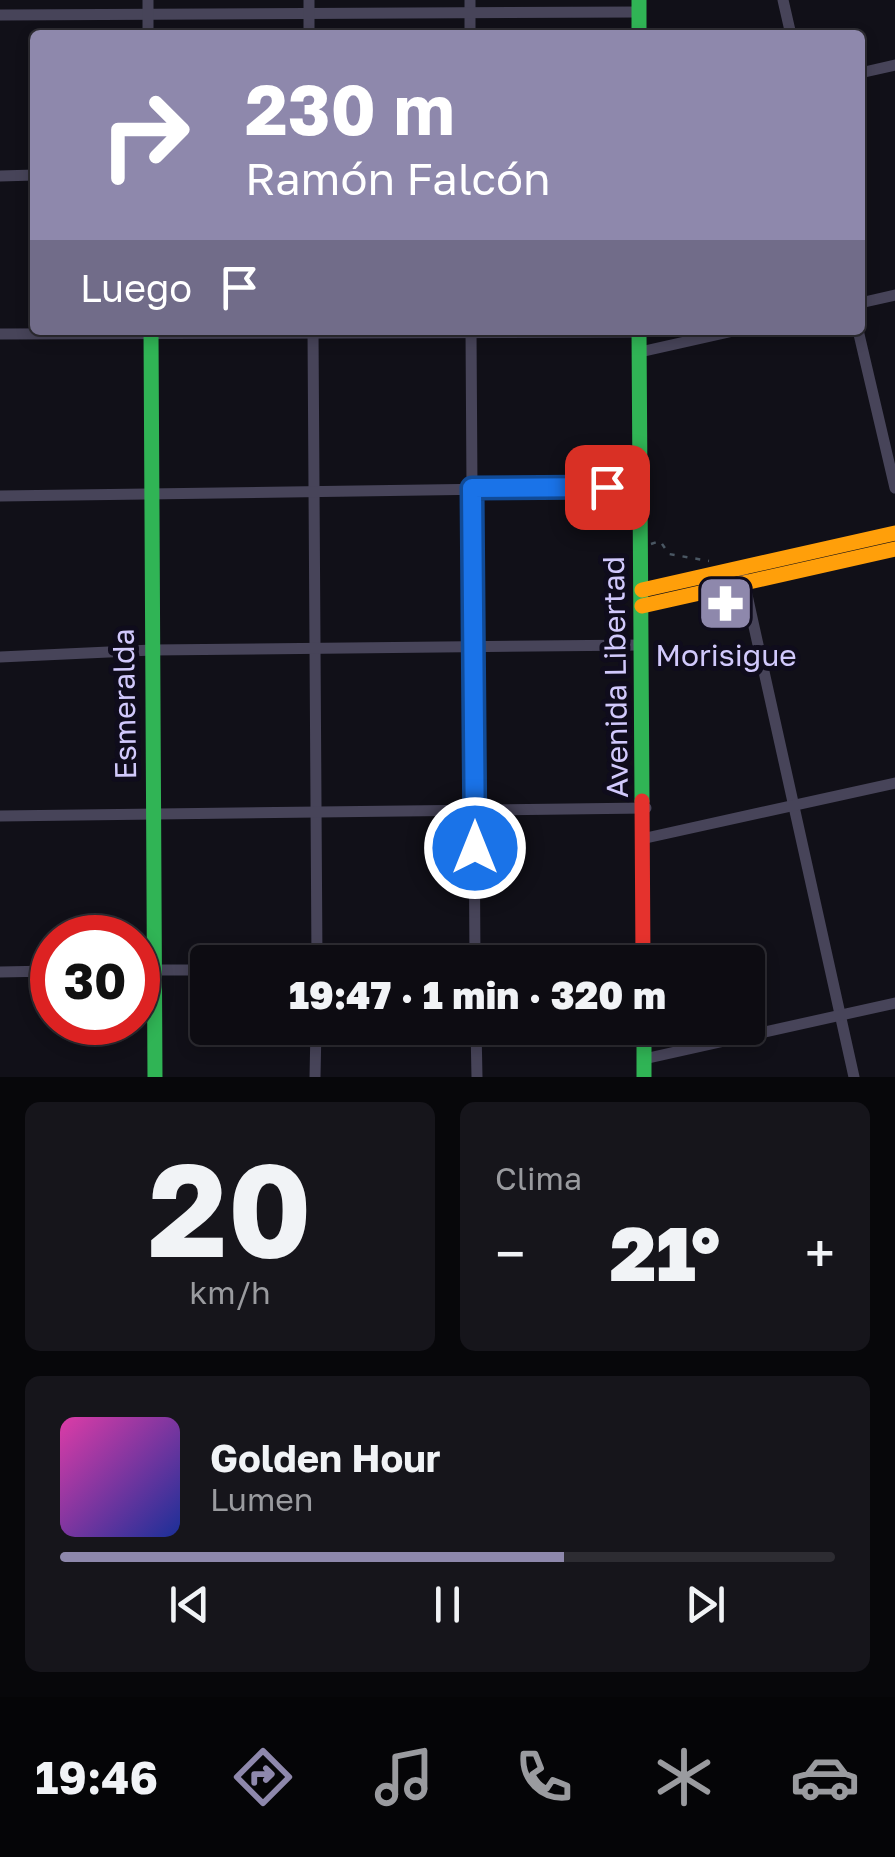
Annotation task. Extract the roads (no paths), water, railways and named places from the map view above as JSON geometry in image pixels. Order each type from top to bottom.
[{"type":"street","points":[[783,0],[790,30]]},
{"type":"street","points":[[0,15],[148,7],[639,6]]},
{"type":"street","points":[[865,72],[895,65]]},
{"type":"street","points":[[0,176],[30,176]]},
{"type":"street","points":[[865,302],[895,295]]},
{"type":"street","points":[[0,334],[30,333]]},
{"type":"street","name":"Esmeralda","points":[[149,915],[155,815],[151,335]]},
{"type":"street","points":[[313,335],[318,945]]},
{"type":"street","points":[[471,335],[475,945]]},
{"type":"street","name":"Avenida Libertad","points":[[638,335],[646,808],[643,945]]},
{"type":"street","points":[[640,352],[716,335]]},
{"type":"street","points":[[859,335],[895,488]]},
{"type":"street","points":[[0,496],[641,487]]},
{"type":"street","points":[[642,598],[895,533]]},
{"type":"street","points":[[642,598],[723,572],[743,575],[895,549]]},
{"type":"street","points":[[743,575],[854,1077]]},
{"type":"street","points":[[0,657],[152,650],[642,645]]},
{"type":"street","points":[[646,838],[895,782]]},
{"type":"street","points":[[0,816],[646,808]]},
{"type":"street","points":[[160,970],[190,970]]},
{"type":"street","points":[[0,972],[30,971]]},
{"type":"street","points":[[644,1059],[895,1004]]},
{"type":"street","name":"Esmeralda","points":[[152,1045],[155,1077]]},
{"type":"street","points":[[315,1077],[316,1045]]},
{"type":"street","points":[[476,1045],[477,1077]]},
{"type":"street","points":[[644,1045],[644,1077]]},
{"type":"place","name":"Morisigue","points":[[726,604]]}]
